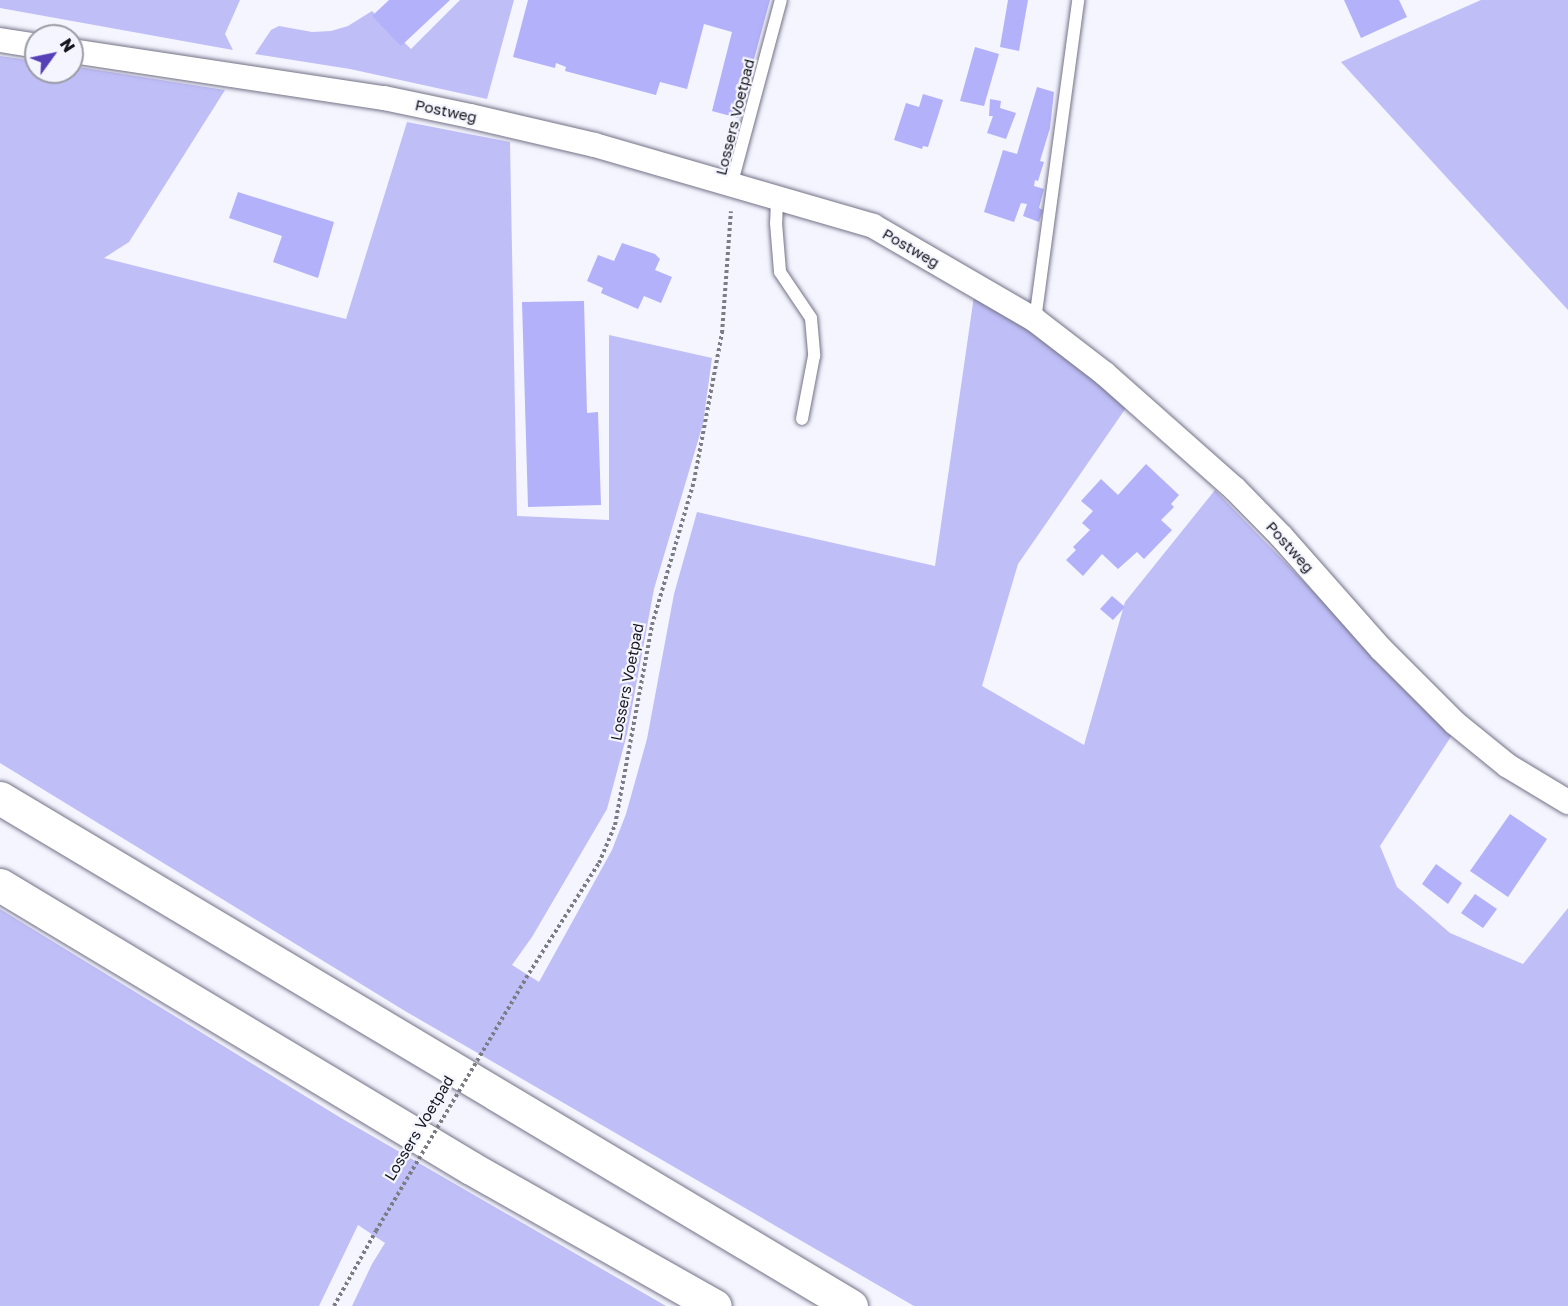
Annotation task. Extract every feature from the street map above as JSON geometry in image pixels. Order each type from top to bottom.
[{"type":"highway","points":[[0,798],[851,1306]]},
{"type":"highway","points":[[0,885],[471,1168],[716,1306]]},
{"type":"street","points":[[0,40],[24,44]]},
{"type":"street","name":"Postweg","points":[[84,53],[384,98],[595,145],[873,226],[1035,320],[1105,374],[1234,488],[1281,536],[1381,649],[1455,723],[1508,766],[1568,802]]},
{"type":"lane","name":"Lossers Voetpad","points":[[733,187],[734,175],[781,0]]},
{"type":"lane","points":[[1035,320],[1078,0]]},
{"type":"lane","points":[[777,199],[776,223],[780,272],[811,318],[814,356],[802,419]]},
{"type":"path","name":"Lossers Voetpad","points":[[334,1306],[526,978],[599,863],[615,825],[652,625],[694,481],[720,344],[733,187]]},
{"type":"shaded area","points":[[0,0],[240,0],[225,34],[233,50],[0,8]]},
{"type":"shaded area","points":[[460,0],[514,0],[487,99],[350,69],[255,54],[271,30],[279,26],[312,32],[331,31],[348,26],[372,11],[411,49]]},
{"type":"shaded area","points":[[1481,0],[1568,0],[1568,310],[1341,62]]},
{"type":"shaded area","points":[[0,56],[24,59],[24,84],[84,84],[84,68],[225,90],[129,242],[104,258],[346,319],[407,122],[510,142],[517,516],[609,520],[609,335],[712,358],[703,424],[654,589],[627,734],[607,809],[532,937],[512,965],[539,982],[612,850],[626,814],[647,739],[674,594],[697,512],[935,566],[974,296],[1019,319],[1128,405],[1018,564],[982,686],[1084,745],[1125,602],[1215,490],[1452,735],[1380,846],[1397,887],[1450,933],[1523,964],[1568,908],[1568,1306],[914,1306],[405,1011],[0,763]]},
{"type":"shaded area","points":[[0,909],[341,1118],[666,1306],[352,1306],[385,1243],[358,1225],[319,1306],[0,1306]]},
{"type":"building","points":[[389,0],[450,0],[401,46],[372,16]]},
{"type":"building","points":[[528,0],[770,0],[738,118],[712,111],[732,32],[704,24],[687,89],[660,82],[656,95],[565,71],[566,67],[556,63],[555,68],[513,57]]},
{"type":"building","points":[[1008,0],[1028,0],[1019,51],[1000,47]]},
{"type":"building","points":[[1344,0],[1399,0],[1407,17],[1361,38]]},
{"type":"building","points":[[975,47],[999,54],[984,106],[960,101]]},
{"type":"building","points":[[1037,87],[1054,92],[1050,128],[1040,161],[1044,162],[1034,186],[1044,189],[1039,208],[1043,210],[1039,222],[1023,216],[1027,204],[1021,203],[1014,222],[984,212],[1003,150],[1017,154]]},
{"type":"building","points":[[923,94],[943,100],[928,147],[923,146],[922,149],[894,140],[906,103],[919,107]]},
{"type":"building","points":[[990,99],[1001,101],[1000,108],[1016,113],[1006,139],[987,133],[993,116],[989,116]]},
{"type":"building","points":[[238,192],[334,222],[318,278],[273,262],[282,236],[229,218]]},
{"type":"building","points":[[622,243],[655,254],[660,259],[655,270],[672,277],[661,303],[644,296],[638,309],[601,293],[603,288],[587,281],[598,255],[614,261]]},
{"type":"building","points":[[584,301],[587,413],[598,412],[601,505],[528,507],[522,302]]},
{"type":"building","points":[[1146,464],[1179,495],[1171,504],[1174,507],[1161,520],[1172,530],[1144,559],[1137,552],[1118,569],[1102,554],[1083,576],[1066,560],[1076,550],[1073,547],[1090,530],[1082,523],[1093,511],[1081,501],[1101,479],[1118,495]]},
{"type":"building","points":[[1112,596],[1125,607],[1113,620],[1100,609]]},
{"type":"building","points":[[1510,814],[1547,839],[1508,897],[1470,871]]},
{"type":"building","points":[[1436,864],[1462,883],[1448,904],[1422,884]]},
{"type":"building","points":[[1475,894],[1497,909],[1483,928],[1461,913]]}]
